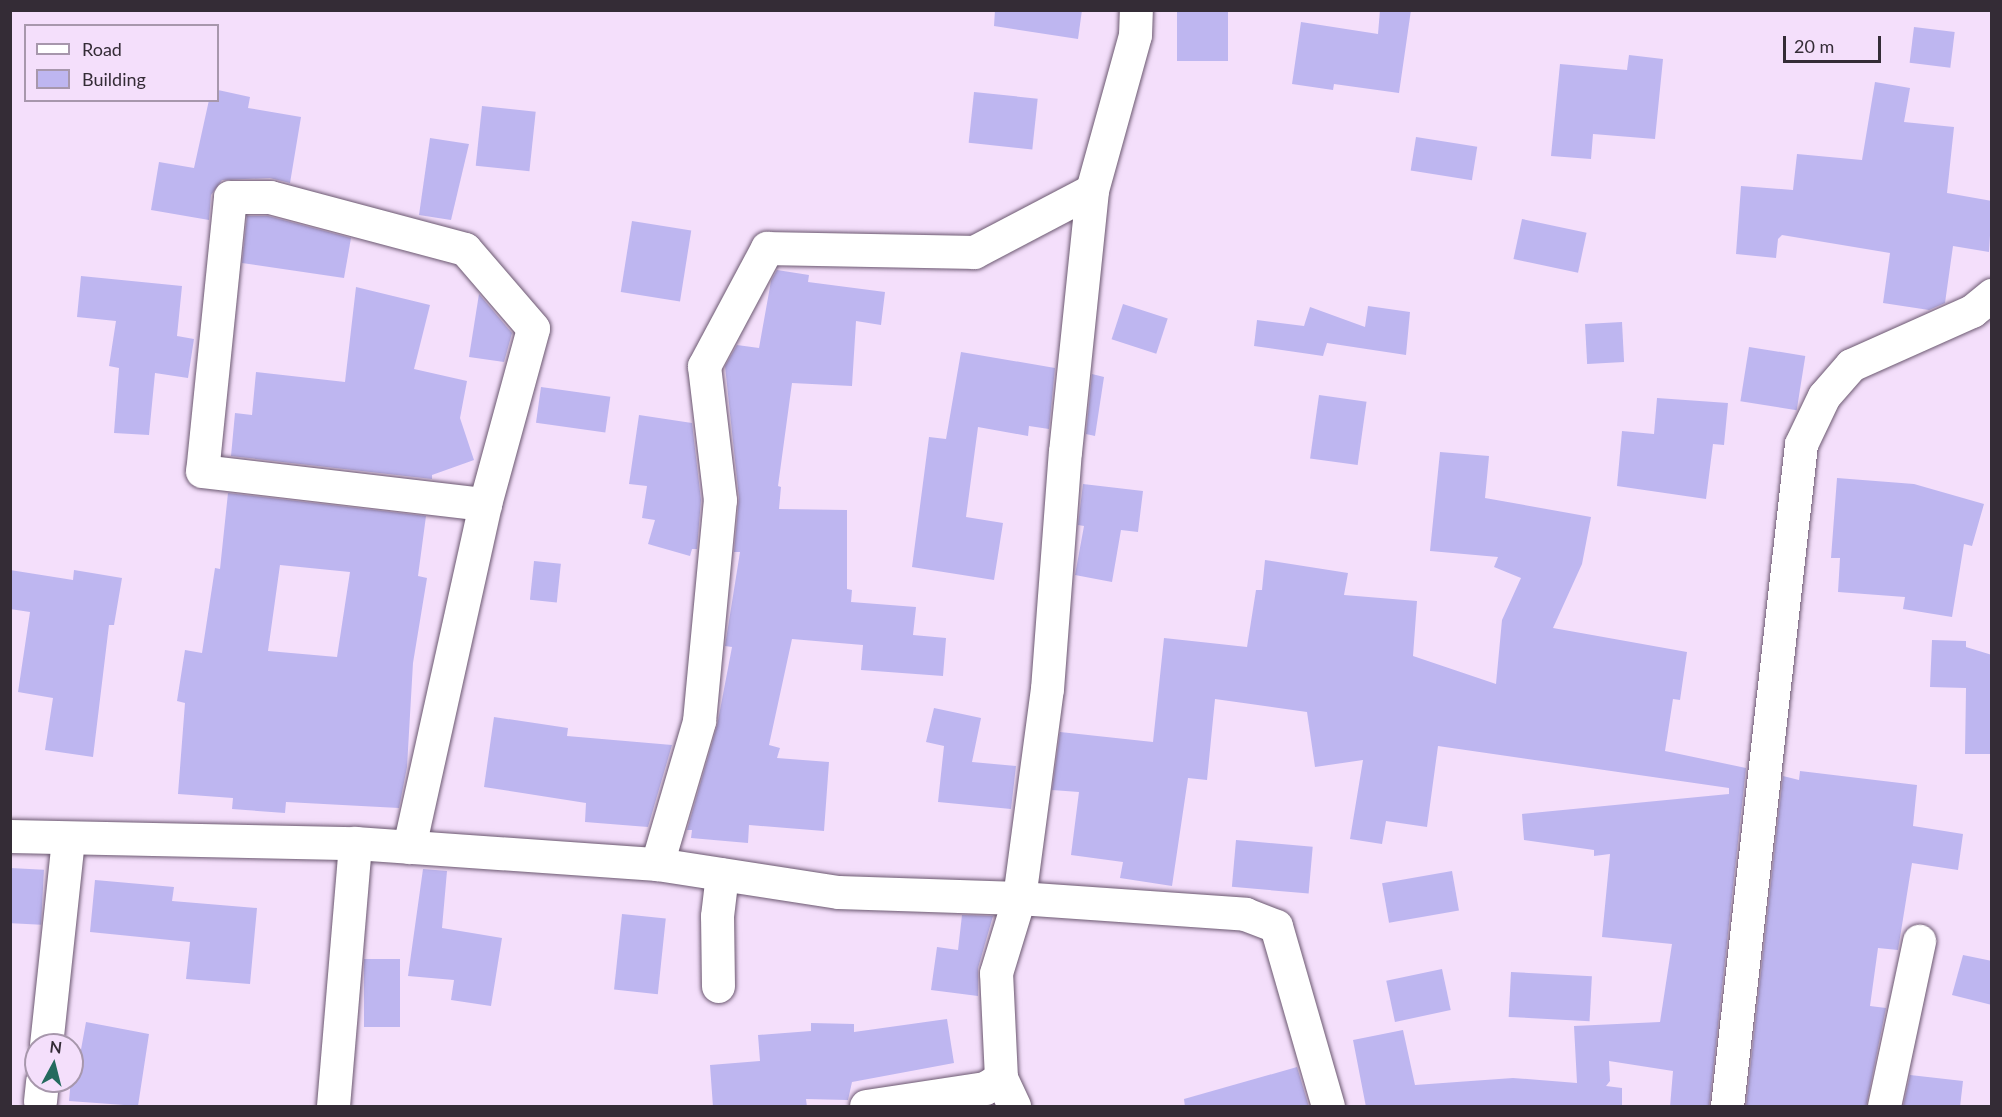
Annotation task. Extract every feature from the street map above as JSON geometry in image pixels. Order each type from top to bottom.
[{"type":"street","points":[[866,1107],[985,1089],[1008,1093],[996,973],[1019,898],[1047,689],[1065,452],[1092,190],[1135,35],[1136,10]]},
{"type":"street","points":[[657,864],[699,721],[719,512],[704,366],[767,248],[974,252],[1092,190]]},
{"type":"street","points":[[409,847],[485,504],[533,328],[465,249],[270,197],[230,197],[202,471],[485,504]]},
{"type":"street","points":[[1726,1107],[1801,444],[1824,396],[1851,364],[1972,311],[1992,295]]},
{"type":"street","points":[[10,836],[355,843],[657,864],[838,892],[1019,898],[1245,914],[1276,926],[1328,1107]]},
{"type":"street","points":[[47,1033],[68,838]]},
{"type":"street","points":[[333,1107],[355,843]]},
{"type":"street","points":[[718,986],[717,916],[722,874]]},
{"type":"street","points":[[1884,1107],[1919,942]]},
{"type":"building","points":[[995,10],[1082,10],[1078,39],[994,26]]},
{"type":"building","points":[[1177,10],[1228,10],[1228,61],[1177,61]]},
{"type":"building","points":[[1380,10],[1411,10],[1399,93],[1334,84],[1333,90],[1292,84],[1301,22],[1378,34]]},
{"type":"building","points":[[1914,27],[1955,32],[1950,68],[1910,63]]},
{"type":"building","points":[[1629,55],[1663,59],[1655,139],[1593,134],[1591,159],[1551,156],[1560,64],[1627,70]]},
{"type":"building","points":[[1875,82],[1910,88],[1904,122],[1954,127],[1947,193],[1992,201],[1989,252],[1953,246],[1945,303],[1929,310],[1883,303],[1890,253],[1782,235],[1778,239],[1776,258],[1736,254],[1741,186],[1793,190],[1797,154],[1862,160]]},
{"type":"building","points":[[219,90],[250,97],[248,108],[301,117],[290,183],[270,178],[222,180],[211,195],[209,220],[151,210],[159,162],[194,168],[209,102],[219,102]]},
{"type":"building","points":[[974,92],[1038,99],[1032,149],[969,143]]},
{"type":"building","points":[[482,106],[536,112],[529,171],[476,166]]},
{"type":"building","points":[[1416,137],[1477,147],[1472,180],[1411,171]]},
{"type":"building","points":[[430,138],[469,144],[451,220],[419,215]]},
{"type":"building","points":[[247,216],[268,216],[351,238],[344,278],[242,263]]},
{"type":"building","points":[[1522,219],[1587,233],[1578,273],[1513,259]]},
{"type":"building","points":[[632,221],[691,230],[680,301],[621,292]]},
{"type":"building","points":[[777,270],[809,275],[808,282],[885,292],[881,325],[856,321],[852,386],[792,383],[778,486],[781,487],[779,509],[847,510],[847,589],[852,590],[851,602],[916,607],[913,635],[946,638],[943,676],[861,670],[863,645],[792,639],[769,745],[780,748],[777,758],[829,762],[824,831],[749,825],[748,843],[691,838],[692,830],[687,830],[717,726],[732,647],[725,646],[740,552],[734,552],[739,498],[725,366],[737,345],[759,348],[771,281]]},
{"type":"building","points":[[81,276],[182,286],[177,336],[194,339],[188,378],[155,373],[149,435],[114,433],[119,368],[109,366],[116,321],[77,317]]},
{"type":"building","points":[[356,287],[430,305],[414,369],[467,381],[460,418],[474,460],[432,475],[432,479],[231,456],[235,413],[252,415],[256,372],[345,382]]},
{"type":"building","points":[[479,294],[512,333],[504,362],[469,357]]},
{"type":"building","points":[[1123,304],[1168,319],[1156,354],[1112,339]]},
{"type":"building","points":[[1368,306],[1410,312],[1406,355],[1327,343],[1323,356],[1254,346],[1257,320],[1304,326],[1310,307],[1365,327]]},
{"type":"building","points":[[1622,322],[1624,362],[1587,364],[1585,324]]},
{"type":"building","points":[[1749,347],[1805,356],[1797,410],[1740,401]]},
{"type":"building","points":[[961,352],[1055,368],[1049,429],[1029,426],[1028,436],[978,427],[966,517],[1003,523],[994,580],[912,567],[929,437],[946,439]]},
{"type":"building","points":[[1092,374],[1104,377],[1095,436],[1086,434]]},
{"type":"building","points":[[541,387],[610,397],[605,432],[536,423]]},
{"type":"building","points":[[1319,395],[1367,402],[1358,465],[1310,458]]},
{"type":"building","points":[[1657,398],[1728,403],[1724,445],[1713,444],[1706,499],[1617,486],[1622,431],[1654,434]]},
{"type":"building","points":[[639,415],[692,423],[701,500],[697,549],[692,549],[690,556],[648,544],[655,520],[642,518],[647,486],[629,484]]},
{"type":"building","points":[[1440,452],[1489,456],[1485,498],[1591,517],[1582,564],[1553,628],[1687,652],[1680,700],[1673,699],[1665,751],[1746,768],[1709,1107],[1670,1107],[1673,1071],[1609,1061],[1610,1081],[1606,1086],[1622,1088],[1622,1107],[1366,1107],[1353,1040],[1403,1030],[1415,1085],[1513,1078],[1577,1083],[1574,1026],[1660,1022],[1672,944],[1602,937],[1610,854],[1594,856],[1594,850],[1524,840],[1522,814],[1729,794],[1729,788],[1438,746],[1427,827],[1386,821],[1382,844],[1350,839],[1363,760],[1315,767],[1307,712],[1215,699],[1207,780],[1188,778],[1172,886],[1120,878],[1123,862],[1071,855],[1079,792],[1052,790],[1060,732],[1153,742],[1164,638],[1247,647],[1256,590],[1262,590],[1265,560],[1348,573],[1344,595],[1417,601],[1413,656],[1496,684],[1502,620],[1521,578],[1494,567],[1498,557],[1430,551]]},
{"type":"building","points":[[1837,478],[1914,484],[1984,504],[1972,546],[1964,544],[1952,617],[1903,609],[1905,597],[1838,592],[1840,558],[1831,558]]},
{"type":"building","points":[[1083,484],[1143,491],[1138,532],[1121,530],[1112,582],[1075,575],[1084,526],[1078,525]]},
{"type":"building","points":[[228,493],[426,516],[418,576],[427,578],[413,663],[407,767],[399,808],[286,802],[285,813],[232,809],[233,798],[178,794],[185,703],[177,701],[185,650],[202,653],[215,568],[220,569]],"holes":[[[280,565],[350,572],[337,657],[268,651]]]},
{"type":"building","points":[[534,561],[561,564],[557,603],[530,600]]},
{"type":"building","points":[[10,570],[73,580],[74,570],[122,578],[114,625],[109,625],[93,757],[45,750],[53,698],[18,692],[30,612],[10,609]]},
{"type":"building","points":[[1932,640],[1966,641],[1966,647],[1992,655],[1992,754],[1965,754],[1966,688],[1930,687]]},
{"type":"building","points":[[934,708],[981,718],[972,762],[1016,766],[1011,809],[938,802],[944,746],[926,742]]},
{"type":"building","points":[[494,717],[568,728],[567,736],[672,745],[648,827],[585,822],[586,803],[484,787]]},
{"type":"building","points":[[1800,771],[1917,785],[1913,826],[1963,834],[1958,870],[1912,863],[1898,950],[1878,948],[1870,1006],[1886,1008],[1866,1107],[1746,1107],[1783,776],[1799,780]]},
{"type":"building","points":[[1236,840],[1313,847],[1309,894],[1232,887]]},
{"type":"building","points":[[10,868],[44,870],[41,925],[10,923]]},
{"type":"building","points":[[423,869],[447,871],[442,928],[502,938],[491,1006],[451,1000],[454,980],[408,976]]},
{"type":"building","points":[[1452,871],[1459,910],[1389,923],[1382,883]]},
{"type":"building","points":[[95,880],[174,887],[172,901],[257,908],[250,984],[186,979],[190,942],[90,932]]},
{"type":"building","points":[[622,914],[666,919],[658,994],[614,990]]},
{"type":"building","points":[[962,915],[993,916],[978,968],[978,996],[931,990],[937,947],[958,950]]},
{"type":"building","points":[[1963,955],[1992,961],[1992,1005],[1952,995]]},
{"type":"building","points":[[364,959],[400,959],[400,1027],[364,1027]]},
{"type":"building","points":[[1442,969],[1451,1010],[1395,1022],[1386,981]]},
{"type":"building","points":[[1511,972],[1592,976],[1590,1021],[1509,1017]]},
{"type":"building","points":[[947,1019],[954,1063],[852,1082],[848,1100],[806,1099],[807,1107],[713,1107],[710,1065],[760,1061],[758,1035],[811,1031],[811,1023],[854,1024],[854,1032]]},
{"type":"building","points":[[86,1022],[149,1034],[138,1106],[69,1101],[70,1093],[84,1093]]},
{"type":"building","points":[[1297,1067],[1309,1107],[1185,1107],[1184,1099]]},
{"type":"building","points":[[1910,1075],[1963,1081],[1960,1107],[1903,1107]]}]
